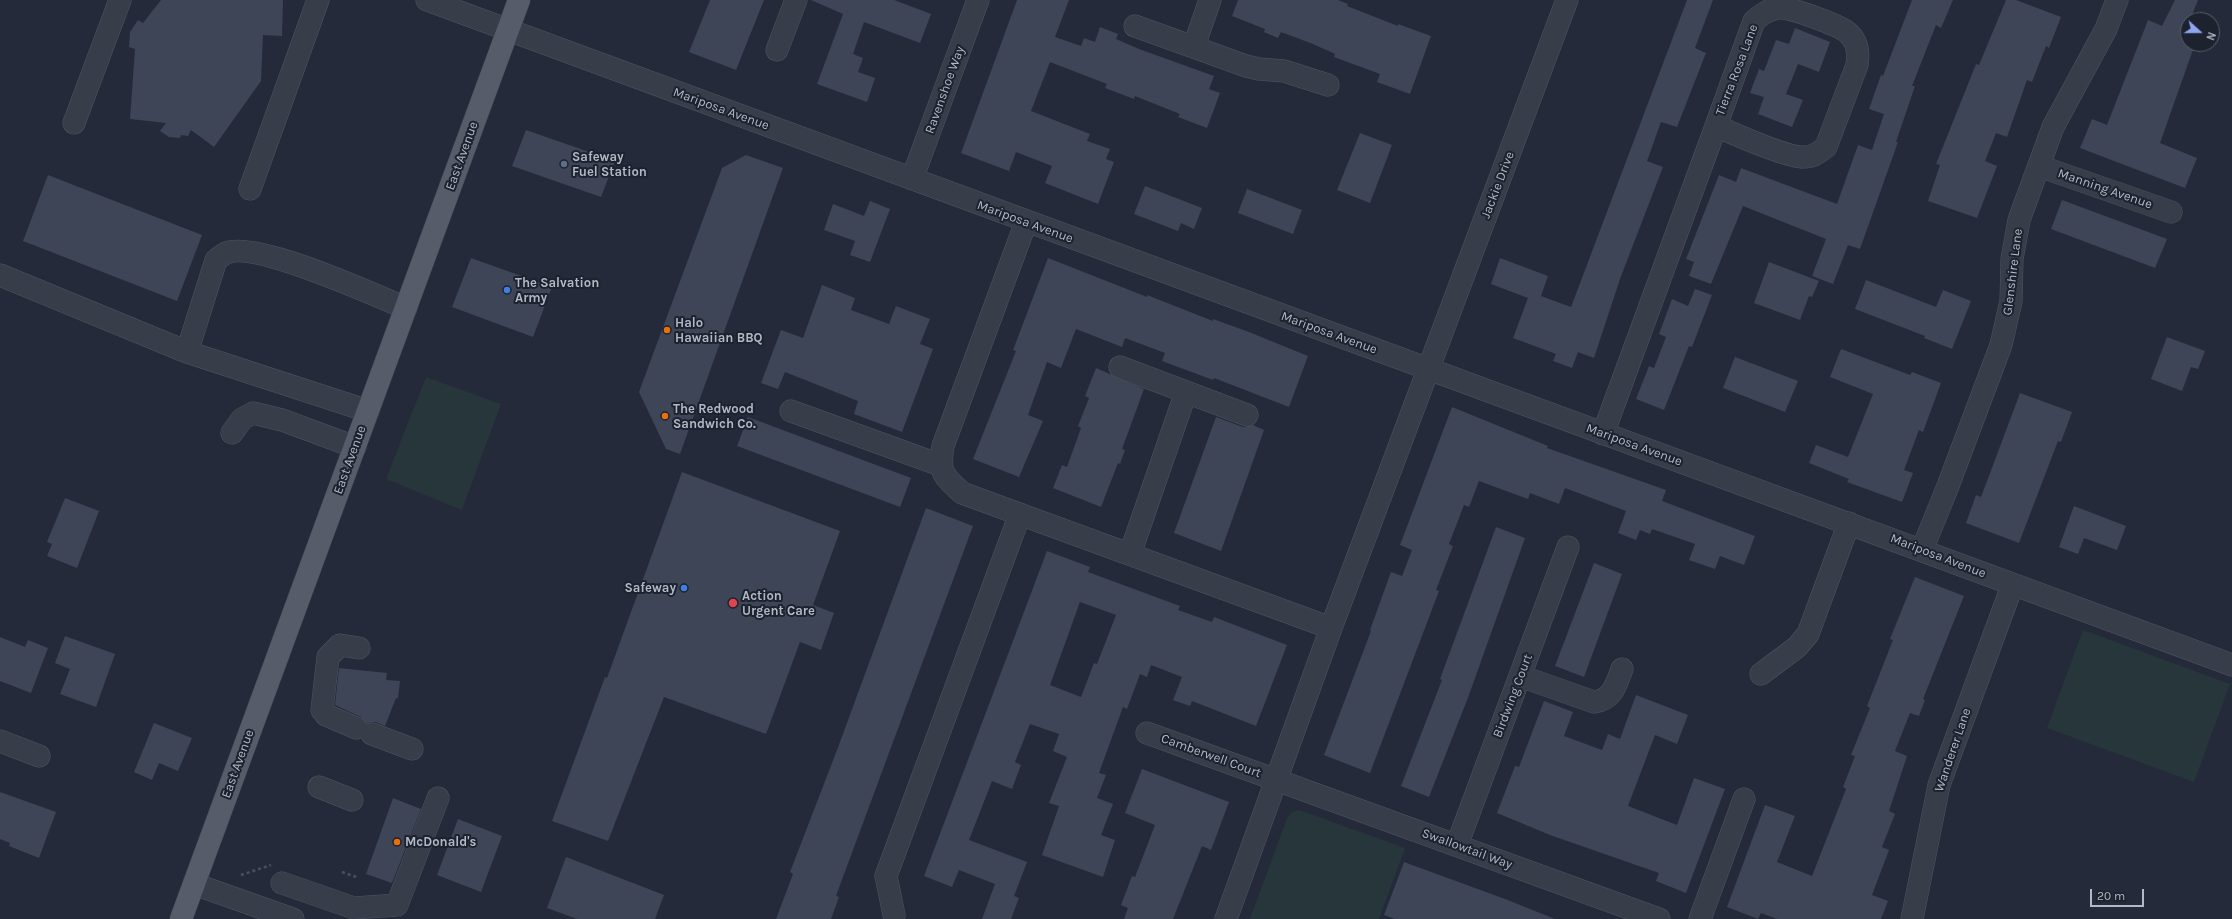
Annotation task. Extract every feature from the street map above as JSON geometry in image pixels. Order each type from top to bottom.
[{"type":"main road","name":"East Avenue","points":[[181,919],[519,0]]},
{"type":"street","points":[[74,123],[120,0]]},
{"type":"street","points":[[250,189],[318,0]]},
{"type":"street","name":"Mariposa Avenue","points":[[427,0],[509,29],[1428,370],[1849,523],[2012,586],[2232,665]]},
{"type":"street","points":[[777,50],[796,0]]},
{"type":"street","name":"Ravenshoe Way","points":[[912,179],[978,0]]},
{"type":"street","points":[[1194,46],[1210,0]]},
{"type":"street","name":"Jackie Drive","points":[[1226,919],[1331,628],[1567,0]]},
{"type":"street","name":"Glenshire Lane","points":[[1922,550],[1951,479],[2001,345],[2011,301],[2012,259],[2020,220],[2039,166],[2053,127],[2106,29],[2117,0]]},
{"type":"street","name":"Tierra Rosa Lane","points":[[1603,434],[1754,22],[1765,12],[1779,8],[1793,10],[1847,32],[1855,42],[1859,52],[1857,65],[1826,147],[1815,155],[1802,157],[1789,154],[1716,126]]},
{"type":"street","points":[[1135,26],[1246,66],[1259,69],[1284,71],[1328,85]]},
{"type":"street","name":"Manning Avenue","points":[[2039,166],[2171,212]]},
{"type":"street","points":[[1026,222],[943,446],[940,465],[948,480],[962,493],[1331,628]]},
{"type":"street","points":[[187,352],[216,260],[226,253],[243,252],[302,265],[406,308]]},
{"type":"street","points":[[0,275],[187,352],[368,411]]},
{"type":"street","points":[[1120,367],[1247,415]]},
{"type":"street","points":[[1130,554],[1186,392]]},
{"type":"street","points":[[791,411],[940,465]]},
{"type":"street","points":[[232,433],[242,418],[253,412],[282,420],[355,448]]},
{"type":"street","points":[[894,915],[886,876],[1020,514]]},
{"type":"street","points":[[1761,674],[1798,647],[1808,634],[1849,523]]},
{"type":"street","name":"Birdwing Court","points":[[1457,845],[1568,547]]},
{"type":"street","name":"Wanderer Lane","points":[[1912,919],[1939,785],[2012,586]]},
{"type":"street","points":[[359,648],[340,645],[328,657],[322,710],[326,715],[412,749]]},
{"type":"street","points":[[1520,676],[1594,702],[1602,702],[1613,692],[1622,669]]},
{"type":"street","name":"Camberwell Court","points":[[1147,733],[1276,779]]},
{"type":"street","points":[[0,741],[39,756]]},
{"type":"street","name":"Swallowtail Way","points":[[1276,779],[1659,919]]},
{"type":"street","points":[[319,787],[352,800]]},
{"type":"street","points":[[278,874],[314,895],[354,908],[397,905],[438,798]]},
{"type":"street","points":[[1700,919],[1744,799]]},
{"type":"street","points":[[194,884],[293,919]]},
{"type":"path","points":[[342,872],[359,878]]},
{"type":"path","points":[[241,876],[278,874]]},
{"type":"shaded area","points":[[426,377],[501,404],[462,510],[386,479]]},
{"type":"shaded area","points":[[2083,630],[2230,684],[2194,782],[2047,728]]},
{"type":"shaded area","points":[[1299,810],[1405,848],[1379,919],[1250,919],[1287,818],[1292,812]]},
{"type":"building","points":[[161,0],[283,0],[282,36],[263,35],[261,81],[214,147],[191,130],[188,136],[181,135],[180,138],[169,137],[160,131],[166,123],[130,119],[135,49],[129,47],[130,32],[138,20],[143,23]]},
{"type":"building","points":[[710,0],[764,0],[736,70],[689,52]]},
{"type":"building","points":[[811,0],[894,0],[931,14],[920,43],[864,22],[853,54],[863,58],[858,72],[875,78],[867,102],[817,84],[843,14]]},
{"type":"building","points":[[1017,0],[1069,0],[1055,37],[1081,46],[1084,38],[1095,42],[1100,27],[1118,34],[1116,39],[1139,49],[1214,76],[1209,89],[1220,93],[1207,128],[1178,117],[1180,114],[1135,96],[1134,99],[1105,88],[1107,84],[1050,62],[1031,111],[1090,134],[1087,141],[1110,149],[1106,159],[1114,162],[1098,204],[1045,183],[1052,166],[1016,152],[1009,171],[961,153]]},
{"type":"building","points":[[1238,0],[1338,0],[1348,4],[1347,6],[1398,26],[1398,24],[1431,36],[1410,94],[1377,82],[1380,74],[1334,57],[1335,54],[1313,44],[1281,32],[1278,38],[1264,32],[1265,29],[1232,16]]},
{"type":"building","points":[[1687,0],[1713,0],[1695,48],[1706,53],[1677,127],[1661,122],[1647,161],[1663,167],[1620,279],[1594,358],[1578,352],[1572,368],[1553,361],[1556,354],[1513,338],[1528,298],[1491,284],[1500,258],[1548,276],[1541,296],[1571,307]]},
{"type":"building","points":[[1912,0],[1953,0],[1941,28],[1936,25],[1912,86],[1915,86],[1896,142],[1898,142],[1860,249],[1848,245],[1833,284],[1812,276],[1826,239],[1743,206],[1711,284],[1689,276],[1694,262],[1686,259],[1719,175],[1736,182],[1741,168],[1837,204],[1858,145],[1872,150],[1884,114],[1869,109],[1881,75],[1883,76]]},
{"type":"building","points":[[2006,0],[2016,0],[2061,17],[2049,48],[2046,46],[2032,82],[2027,80],[2007,137],[1996,133],[1985,161],[1997,166],[1977,218],[1928,201],[1940,165],[1936,164],[1976,64],[1979,65]]},
{"type":"building","points":[[2175,0],[2198,0],[2193,12],[2180,12],[2180,52],[2192,52],[2160,143],[2197,158],[2185,188],[2080,148],[2092,119],[2107,125],[2148,20],[2162,26]]},
{"type":"building","points":[[1795,28],[1830,42],[1819,72],[1798,64],[1786,94],[1803,100],[1792,127],[1758,114],[1764,97],[1750,93],[1759,69],[1764,71],[1776,40],[1789,44]]},
{"type":"building","name":"Safeway Fuel Station","points":[[526,130],[615,161],[601,197],[512,166]]},
{"type":"building","points":[[1360,133],[1392,145],[1370,203],[1337,190]]},
{"type":"building","points":[[746,155],[783,168],[680,454],[666,449],[639,392],[722,168]]},
{"type":"building","points":[[48,175],[202,235],[177,301],[23,241]]},
{"type":"building","points":[[1145,186],[1202,208],[1194,229],[1181,223],[1178,231],[1134,214]]},
{"type":"building","points":[[1247,189],[1302,210],[1293,234],[1238,213]]},
{"type":"building","points":[[2062,200],[2167,239],[2155,268],[2051,229]]},
{"type":"building","points":[[870,201],[890,209],[870,262],[850,255],[855,241],[824,230],[833,204],[864,216]]},
{"type":"building","points":[[471,258],[552,287],[533,337],[452,307]]},
{"type":"building","points":[[1048,258],[1147,297],[1147,295],[1213,321],[1213,319],[1249,332],[1308,356],[1289,407],[1214,378],[1213,380],[1162,361],[1165,353],[1125,338],[1122,347],[1076,329],[1061,368],[1047,362],[1028,415],[1043,421],[1019,477],[973,459],[1016,351],[1013,350]]},
{"type":"building","points":[[1769,262],[1819,281],[1812,297],[1809,296],[1800,320],[1754,303]]},
{"type":"building","points":[[1866,280],[1936,307],[1943,290],[1971,301],[1952,349],[1924,338],[1925,336],[1855,309]]},
{"type":"building","points":[[822,285],[855,298],[851,310],[889,324],[896,306],[930,319],[920,344],[933,349],[902,432],[854,414],[858,401],[785,372],[778,389],[761,383],[781,330],[803,338]]},
{"type":"building","points":[[1695,289],[1712,295],[1692,347],[1689,346],[1664,410],[1636,399],[1649,366],[1654,368],[1666,337],[1659,334],[1672,299],[1688,306]]},
{"type":"building","points":[[2167,337],[2205,351],[2198,369],[2191,367],[2182,391],[2151,379]]},
{"type":"building","points":[[1841,349],[1910,375],[1912,372],[1941,383],[1923,432],[1919,430],[1904,470],[1913,473],[1902,502],[1847,482],[1849,479],[1809,463],[1816,445],[1848,457],[1873,394],[1830,377]]},
{"type":"building","points":[[1735,357],[1798,381],[1785,412],[1723,388]]},
{"type":"building","points":[[1096,368],[1144,389],[1122,449],[1125,450],[1120,464],[1118,463],[1101,507],[1053,488],[1062,465],[1067,467],[1081,428],[1078,426],[1089,398],[1085,396]]},
{"type":"building","points":[[2020,393],[2072,412],[2061,442],[2058,441],[2019,543],[1966,523],[1976,495],[1981,497]]},
{"type":"building","points":[[1452,407],[1548,446],[1547,448],[1666,490],[1662,501],[1755,536],[1744,565],[1720,556],[1715,569],[1689,560],[1695,544],[1652,529],[1650,534],[1640,530],[1636,540],[1618,533],[1626,511],[1565,488],[1559,504],[1530,493],[1528,499],[1479,481],[1469,507],[1464,505],[1449,544],[1453,546],[1436,590],[1439,591],[1370,773],[1324,755],[1371,631],[1370,630],[1391,572],[1402,576],[1412,550],[1400,545]]},
{"type":"building","points":[[748,417],[911,478],[900,507],[737,446]]},
{"type":"building","points":[[1216,417],[1243,427],[1253,425],[1264,430],[1221,551],[1174,533]]},
{"type":"building","points":[[682,472],[840,531],[813,605],[834,613],[821,650],[800,642],[766,734],[664,697],[608,841],[552,821],[605,677],[607,678]]},
{"type":"building","points":[[65,498],[99,511],[77,568],[47,556],[52,544],[47,542]]},
{"type":"building","points":[[2074,506],[2126,526],[2117,550],[2084,538],[2078,554],[2059,547]]},
{"type":"building","points":[[926,508],[973,526],[836,896],[839,897],[831,919],[776,919],[793,874],[790,872],[837,750]]},
{"type":"building","points":[[1496,527],[1525,538],[1469,695],[1429,797],[1401,786],[1442,680],[1440,679]]},
{"type":"building","points":[[1047,551],[1090,567],[1088,572],[1180,606],[1178,610],[1212,622],[1214,617],[1287,645],[1256,726],[1192,701],[1190,706],[1173,700],[1182,677],[1151,665],[1147,677],[1140,674],[1127,709],[1123,707],[1099,773],[1106,775],[1097,798],[1113,804],[1101,835],[1115,840],[1103,877],[1042,855],[1059,806],[1049,803],[1067,757],[1053,751],[1059,734],[1030,724],[1015,762],[1021,765],[1012,789],[992,781],[969,840],[1027,862],[1014,896],[1019,898],[1011,919],[982,919],[995,884],[959,870],[952,887],[924,876]],"holes":[[[1080,602],[1116,615],[1097,664],[1094,663],[1081,697],[1050,685]]]},
{"type":"building","points":[[1594,563],[1622,574],[1584,677],[1555,666]]},
{"type":"building","points":[[1915,577],[1964,596],[1923,699],[1925,700],[1919,716],[1910,713],[1895,751],[1907,756],[1889,811],[1895,814],[1882,847],[1889,850],[1872,895],[1888,901],[1881,919],[1777,919],[1761,913],[1758,919],[1727,907],[1765,805],[1795,816],[1777,862],[1812,876],[1846,789],[1843,787],[1855,756],[1851,755],[1870,708],[1867,706],[1893,640],[1890,639]]},
{"type":"building","points":[[65,636],[115,654],[96,707],[60,694],[70,669],[55,663]]},
{"type":"building","points":[[0,637],[25,647],[28,640],[48,648],[31,693],[0,681]]},
{"type":"building","points":[[339,668],[387,673],[386,680],[400,681],[398,698],[396,698],[385,726],[376,722],[367,723],[361,717],[335,705]]},
{"type":"building","points":[[1636,695],[1688,715],[1677,744],[1655,735],[1628,806],[1677,825],[1694,778],[1725,789],[1686,893],[1656,881],[1659,873],[1550,835],[1497,813],[1515,766],[1519,767],[1544,701],[1573,712],[1564,736],[1602,750],[1608,734],[1620,739]]},
{"type":"building","points":[[154,723],[192,738],[178,771],[159,763],[152,780],[134,772]]},
{"type":"building","points":[[1142,769],[1229,802],[1211,850],[1202,846],[1173,919],[1124,919],[1128,908],[1121,905],[1132,876],[1135,877],[1155,825],[1125,813]]},
{"type":"building","points":[[0,792],[56,812],[39,858],[9,846],[10,843],[0,839]]},
{"type":"building","name":"McDonald's","points":[[393,798],[421,809],[392,883],[366,874]]},
{"type":"building","points":[[458,819],[502,836],[481,892],[437,875]]},
{"type":"building","points":[[566,857],[664,895],[655,919],[577,919],[547,908]]},
{"type":"building","points":[[1404,862],[1555,919],[1395,919],[1384,915]]},
{"type":"place","name":"Safeway Fuel Station","points":[[564,164]]},
{"type":"place","name":"The Salvation Army","points":[[507,290]]},
{"type":"place","name":"Halo Hawaiian BBQ","points":[[667,330]]},
{"type":"place","name":"The Redwood Sandwich Co.","points":[[665,416]]},
{"type":"place","name":"Safeway","points":[[684,588]]},
{"type":"place","name":"Action Urgent Care","points":[[733,603]]},
{"type":"place","name":"McDonald's","points":[[397,842]]}]
